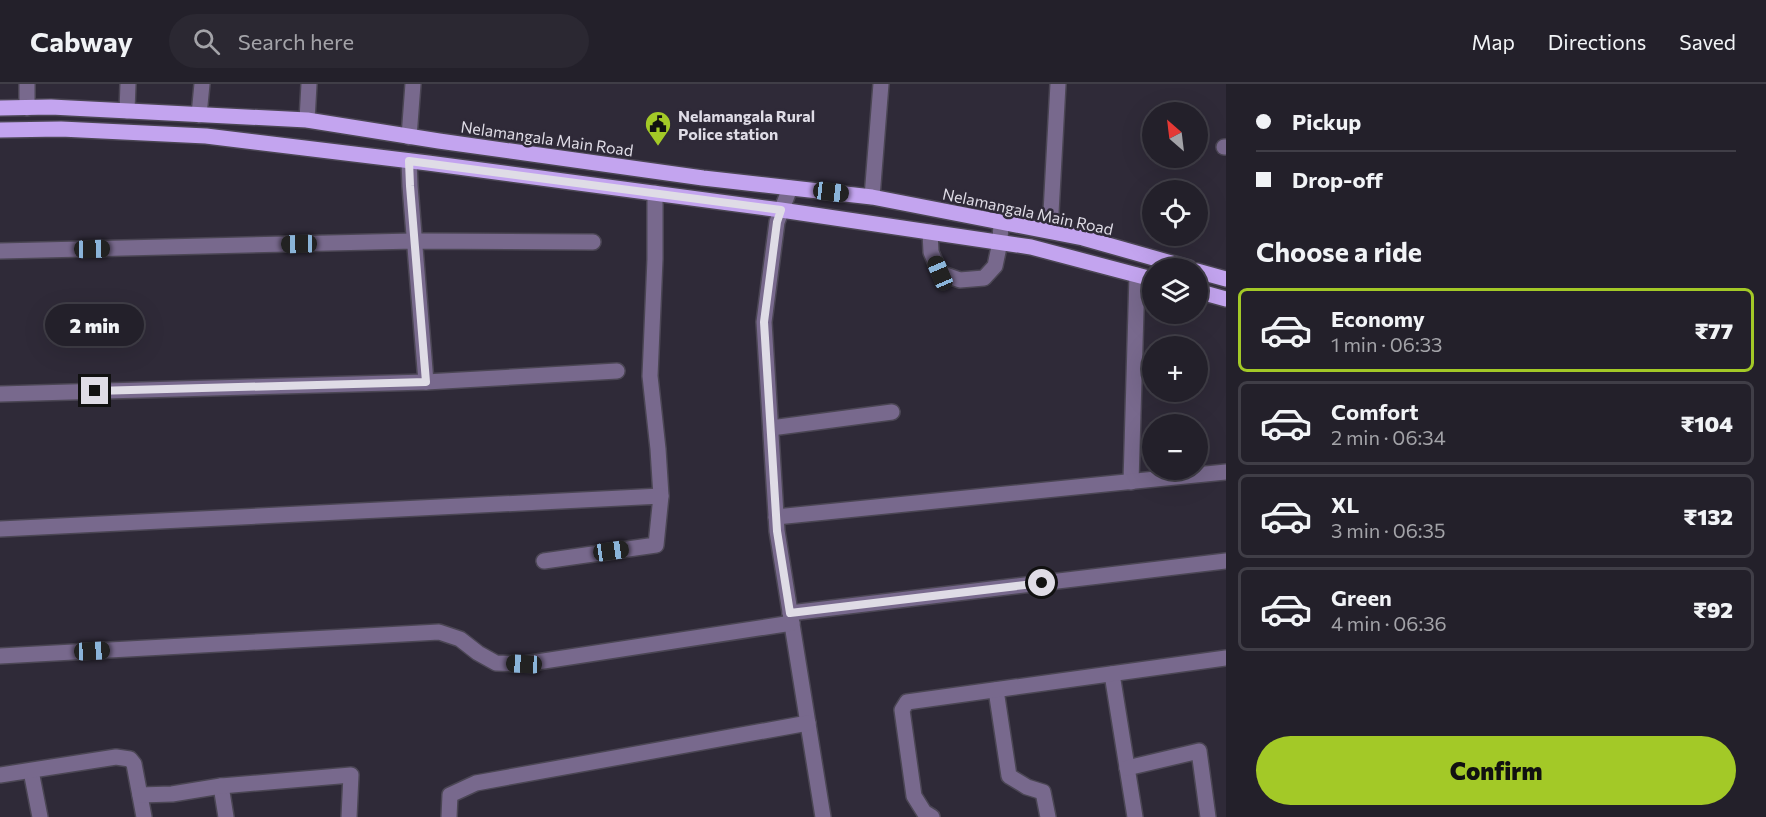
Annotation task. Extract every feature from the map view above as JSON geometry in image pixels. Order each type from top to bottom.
[{"type":"main road","name":"Nelamangala Main Road","points":[[0,108],[51,107],[307,120],[409,137],[703,178],[872,197],[1083,238],[1154,258]]},
{"type":"main road","points":[[0,130],[61,129],[206,136],[409,161],[781,210],[1000,242],[1031,247],[1142,276]]},
{"type":"main road","points":[[1208,274],[1226,279]]},
{"type":"main road","points":[[1208,294],[1226,299]]},
{"type":"street","points":[[27,84],[27,108]]},
{"type":"street","points":[[127,111],[128,84]]},
{"type":"street","points":[[199,115],[202,84]]},
{"type":"street","points":[[307,120],[309,84]]},
{"type":"street","points":[[409,137],[413,84]]},
{"type":"street","points":[[872,197],[882,84]]},
{"type":"street","points":[[1050,231],[1058,84]]},
{"type":"street","points":[[409,161],[426,382]]},
{"type":"street","points":[[790,188],[777,222],[764,322],[776,517],[823,817]]},
{"type":"street","points":[[544,561],[656,545],[661,495],[650,376],[656,194]]},
{"type":"street","points":[[930,232],[931,252],[940,273],[960,280],[984,278],[995,266],[1001,222]]},
{"type":"street","points":[[0,251],[414,241],[593,242]]},
{"type":"street","points":[[1131,482],[1137,275]]},
{"type":"street","points":[[0,394],[426,382],[617,371]]},
{"type":"street","points":[[771,428],[892,412]]},
{"type":"street","points":[[776,517],[1226,472]]},
{"type":"street","points":[[0,529],[661,495]]},
{"type":"street","points":[[0,656],[439,632],[460,639],[496,663],[524,664],[791,618],[1226,561]]},
{"type":"street","points":[[932,817],[924,812],[914,796],[902,710],[907,702],[1226,658]]},
{"type":"street","points":[[1112,674],[1135,817]]},
{"type":"street","points":[[996,690],[1009,776],[1027,787],[1043,792],[1048,817]]},
{"type":"street","points":[[449,817],[450,795],[476,783],[808,723]]},
{"type":"street","points":[[1127,768],[1199,751],[1208,817]]},
{"type":"street","points":[[0,775],[87,760],[116,757],[130,759],[134,764],[144,817]]},
{"type":"street","points":[[31,771],[40,817]]},
{"type":"street","points":[[140,795],[172,794],[221,786],[351,775],[349,817]]},
{"type":"street","points":[[221,786],[226,817]]},
{"type":"place","name":"Nelamangala Rural Police station","points":[[658,147]]},
{"type":"route","points":[[95,391],[426,382],[409,161],[781,210],[777,222],[764,322],[777,531],[790,613],[1042,583]]}]
